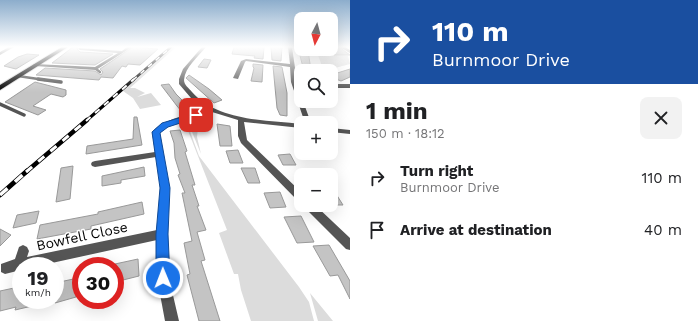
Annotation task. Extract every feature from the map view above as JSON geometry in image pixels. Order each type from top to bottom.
[{"type":"main road","points":[[0,88],[41,62]]},
{"type":"street","points":[[36,65],[98,71],[110,62]]},
{"type":"street","points":[[192,62],[182,74],[181,80],[186,90],[194,99],[211,110],[241,119],[294,125]]},
{"type":"street","points":[[236,78],[241,62]]},
{"type":"street","points":[[261,62],[291,66]]},
{"type":"street","points":[[291,62],[294,82]]},
{"type":"street","points":[[338,86],[350,86]]},
{"type":"street","points":[[172,321],[163,278],[162,234],[165,188],[156,137],[158,129],[165,125],[211,110]]},
{"type":"street","points":[[241,119],[242,136],[244,141],[294,191]]},
{"type":"street","points":[[338,131],[350,132]]},
{"type":"street","points":[[95,164],[159,154]]},
{"type":"street","points":[[315,212],[350,245]]},
{"type":"street","name":"Bowfell Close","points":[[53,257],[162,234]]},
{"type":"street","name":"Bowfell Close","points":[[22,257],[23,251]]},
{"type":"street","points":[[5,268],[12,266]]},
{"type":"lane","points":[[18,76],[61,82]]},
{"type":"lane","points":[[0,104],[24,115]]},
{"type":"shaded area","points":[[156,62],[159,62],[130,88],[135,88],[145,93],[137,97],[151,93],[161,105],[140,109],[133,98],[123,91]]},
{"type":"shaded area","points":[[321,62],[349,62],[350,64],[338,67],[338,64],[321,64]]},
{"type":"shaded area","points":[[199,118],[197,137],[201,154],[188,122]]},
{"type":"shaded area","points":[[185,123],[187,123],[199,156],[299,287],[309,302],[314,321],[251,321],[241,290],[238,274],[234,274],[219,233],[227,230]]},
{"type":"shaded area","points":[[310,293],[333,321],[318,321]]},
{"type":"building","points":[[10,62],[28,62],[16,69],[4,66]]},
{"type":"building","points":[[53,62],[100,62],[95,65],[52,63]]},
{"type":"building","points":[[111,62],[143,62],[140,65],[128,64],[126,67],[122,66],[113,78],[101,77],[99,80],[36,75],[45,68],[95,71],[101,75],[103,72],[100,69]]},
{"type":"building","points":[[202,62],[210,62],[207,68],[198,67]]},
{"type":"building","points":[[302,62],[310,62],[310,64],[302,64]]},
{"type":"building","points":[[253,64],[263,65],[262,82],[251,81],[254,68]]},
{"type":"building","points":[[273,66],[282,67],[287,93],[287,116],[280,115],[277,108]]},
{"type":"building","points":[[350,69],[350,77],[341,81],[338,80],[338,73]]},
{"type":"building","points":[[189,75],[222,100],[214,103],[186,78]]},
{"type":"building","points":[[35,82],[66,90],[66,95],[63,97],[51,94],[33,106],[46,110],[38,115],[5,102]]},
{"type":"building","points":[[169,84],[176,94],[191,109],[182,112],[161,85]]},
{"type":"building","points":[[134,117],[137,117],[142,145],[86,154],[87,146],[133,139]]},
{"type":"building","points":[[217,124],[230,126],[232,146],[220,146]]},
{"type":"building","points":[[180,130],[187,151],[185,152],[195,185],[192,185],[199,206],[197,206],[206,230],[197,232],[205,260],[201,261],[220,321],[199,321],[187,275],[190,274],[184,243],[192,241],[182,193],[185,193],[178,175],[180,174],[175,158],[174,143],[170,131]]},
{"type":"building","points":[[238,150],[243,163],[230,163],[226,151]]},
{"type":"building","points":[[290,154],[296,165],[283,165],[278,155]]},
{"type":"building","points":[[73,166],[70,199],[56,202],[61,168]]},
{"type":"building","points":[[144,167],[145,176],[121,180],[121,183],[102,186],[102,176]]},
{"type":"building","points":[[241,168],[255,168],[260,183],[248,183]]},
{"type":"building","points":[[280,192],[286,207],[270,208],[264,193]]},
{"type":"building","points":[[338,197],[343,205],[338,205]]},
{"type":"building","points":[[142,202],[144,214],[91,226],[91,229],[37,239],[40,225],[98,214],[98,212]]},
{"type":"building","points":[[39,211],[36,223],[13,228],[17,215]]},
{"type":"building","points":[[301,216],[314,242],[297,243],[284,217]]},
{"type":"building","points":[[0,229],[11,235],[0,246]]},
{"type":"building","points":[[329,245],[350,281],[350,299],[338,275],[330,276],[313,246]]},
{"type":"building","points":[[138,259],[139,276],[124,280],[124,262]]},
{"type":"building","points":[[72,279],[72,298],[64,300],[64,281]]},
{"type":"building","points":[[12,288],[12,308],[0,311],[0,291]]},
{"type":"railway","points":[[133,80],[154,62]]},
{"type":"railway","points":[[86,121],[134,79]]},
{"type":"railway","points":[[26,172],[87,120]]},
{"type":"railway","points":[[0,195],[27,171]]},
{"type":"route","points":[[163,278],[162,234],[165,188],[156,132],[160,127],[196,115]]}]
